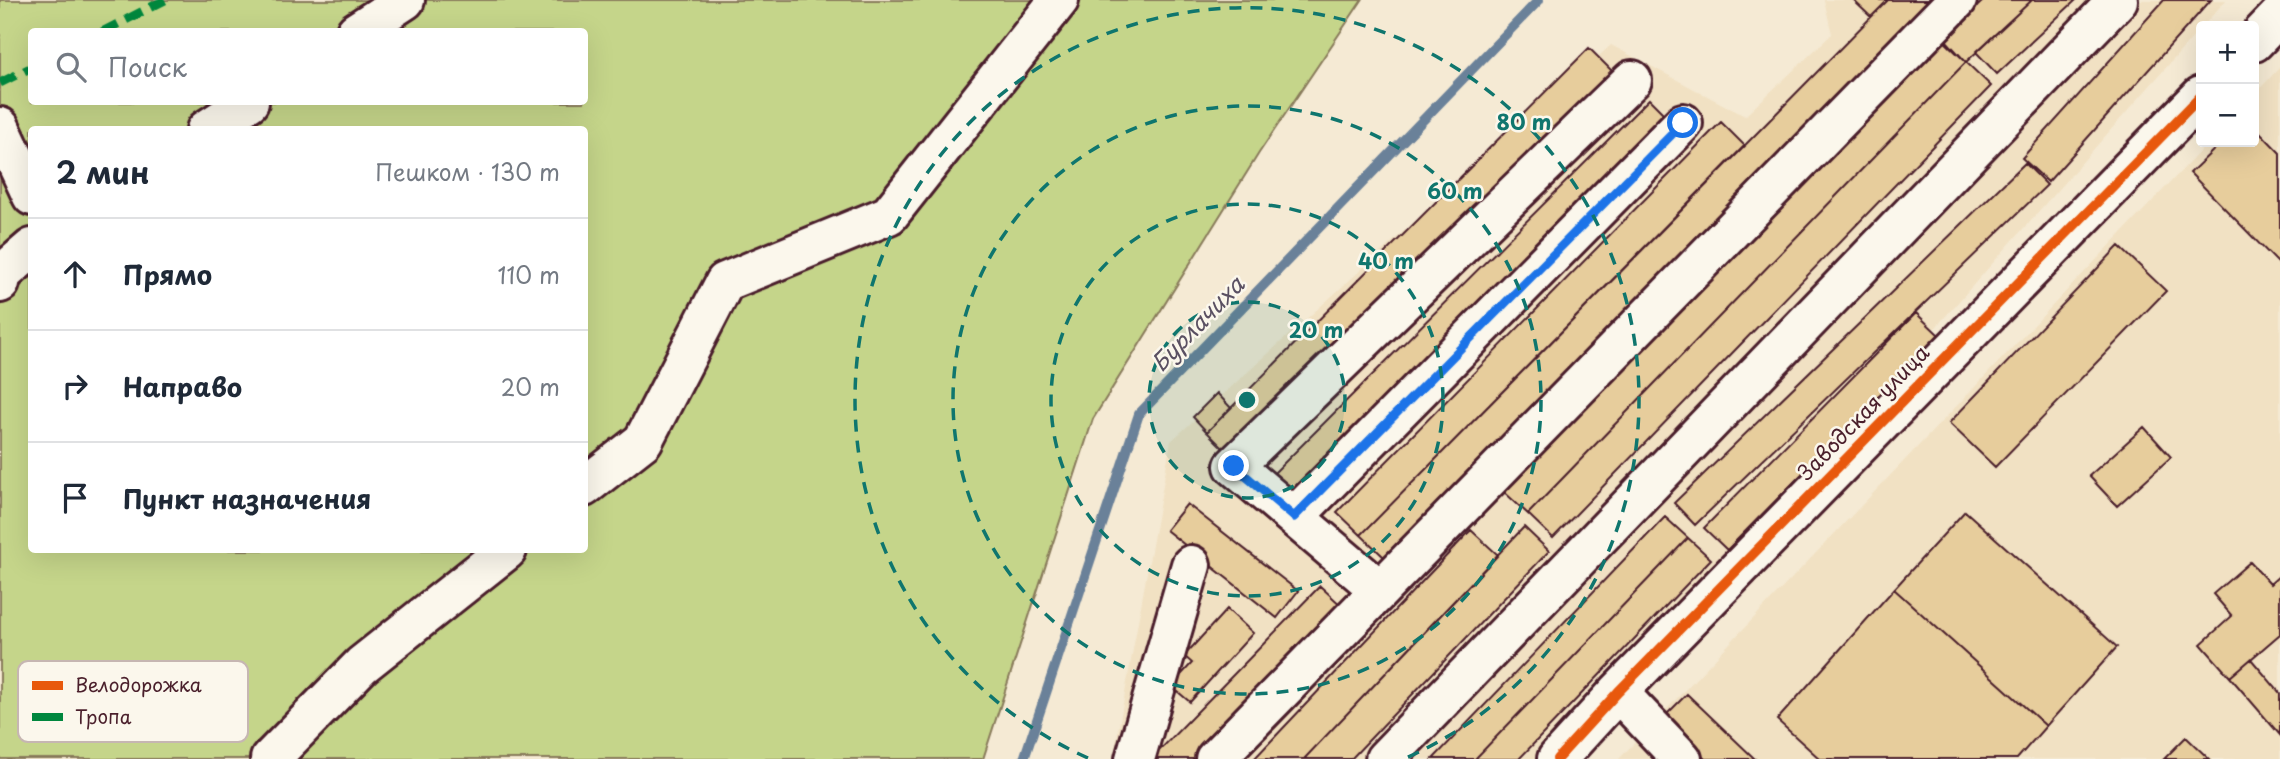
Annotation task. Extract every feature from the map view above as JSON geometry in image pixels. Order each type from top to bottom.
[{"type":"street","points":[[362,28],[405,0]]},
{"type":"street","points":[[588,484],[643,441],[725,282],[889,215],[1059,0]]},
{"type":"street","points":[[1215,759],[1957,0]]},
{"type":"street","points":[[1385,759],[2118,0]]},
{"type":"street","points":[[2259,37],[2280,15]]},
{"type":"street","points":[[1380,590],[1234,466],[1632,80]]},
{"type":"street","name":"Заводская улица","points":[[1557,759],[1618,692],[2196,101]]},
{"type":"street","points":[[212,126],[244,105]]},
{"type":"street","points":[[1294,517],[1683,123]]},
{"type":"street","points":[[0,127],[28,187]]},
{"type":"street","points":[[0,283],[2,274],[28,251]]},
{"type":"street","points":[[270,759],[362,665],[503,553]]},
{"type":"street","points":[[1135,759],[1191,565]]},
{"type":"street","points":[[1618,692],[1682,759]]},
{"type":"shaded area","points":[[1824,0],[2226,0],[2207,21],[2196,21],[2196,34],[1725,565],[1541,759],[1113,759],[1171,441],[1611,45],[1745,116],[1832,34]]},
{"type":"shaded area","points":[[2280,67],[2280,759],[1619,759],[2204,147],[2259,147],[2259,90]]},
{"type":"green space","points":[[0,0],[1362,0],[1259,153],[1093,419],[983,759],[0,759]]},
{"type":"building","points":[[1853,0],[1888,0],[1871,17]]},
{"type":"building","points":[[1888,0],[1931,0],[1384,557],[1361,535]]},
{"type":"building","points":[[1984,0],[2032,0],[1966,62],[1944,38]]},
{"type":"building","points":[[2032,0],[2076,0],[1997,74],[1976,52]]},
{"type":"building","points":[[2164,0],[2211,0],[2048,182],[2022,158]]},
{"type":"building","points":[[1940,37],[1966,62],[1528,514],[1502,490]]},
{"type":"building","points":[[1589,48],[1612,71],[1230,455],[1207,432]]},
{"type":"building","points":[[1966,62],[1991,86],[1553,538],[1528,514]]},
{"type":"building","points":[[1649,99],[1671,121],[1291,500],[1269,478]]},
{"type":"building","points":[[1721,122],[1745,146],[1361,535],[1337,512]]},
{"type":"building","points":[[2259,131],[2280,153],[2280,265],[2190,173],[2217,147],[2259,147]]},
{"type":"building","points":[[2025,163],[2047,185],[1695,525],[1674,503]]},
{"type":"building","points":[[2119,246],[2166,291],[1995,467],[1949,423]]},
{"type":"building","points":[[1916,313],[1939,335],[1727,550],[1704,528]]},
{"type":"building","points":[[1217,393],[1231,408],[1207,432],[1193,417]]},
{"type":"building","points":[[2144,427],[2171,457],[2117,506],[2089,476]]},
{"type":"building","points":[[1187,504],[1298,591],[1277,618],[1166,530]]},
{"type":"building","points":[[1965,511],[2117,647],[2046,726],[1894,589]]},
{"type":"building","points":[[1665,517],[1688,538],[1475,759],[1433,759]]},
{"type":"building","points":[[1524,527],[1549,551],[1351,759],[1304,759]]},
{"type":"building","points":[[1471,530],[1498,555],[1304,759],[1254,759]]},
{"type":"building","points":[[1688,538],[1711,559],[1519,759],[1475,759]]},
{"type":"building","points":[[2250,562],[2270,584],[2280,575],[2280,634],[2230,677],[2201,644],[2232,616],[2213,594]]},
{"type":"building","points":[[1320,586],[1343,607],[1195,759],[1151,759]]},
{"type":"building","points":[[1894,589],[2046,726],[2017,759],[1820,759],[1777,720]]},
{"type":"building","points":[[1227,609],[1253,633],[1190,702],[1171,686],[1192,663],[1184,656]]},
{"type":"building","points":[[2251,659],[2280,693],[2280,735],[2230,677]]},
{"type":"building","points":[[1687,694],[1755,759],[1705,759],[1663,718]]},
{"type":"building","points":[[2186,737],[2209,759],[2164,759]]},
{"type":"waterway","name":"Бурлачиха","points":[[1024,759],[1139,414],[1539,0]]},
{"type":"marked path","points":[[110,28],[165,0]]},
{"type":"marked path","points":[[0,83],[28,69]]},
{"type":"cycle path","points":[[1557,759],[1618,692],[2196,101]]},
{"type":"route","points":[[1234,466],[1294,517],[1683,123]]}]
